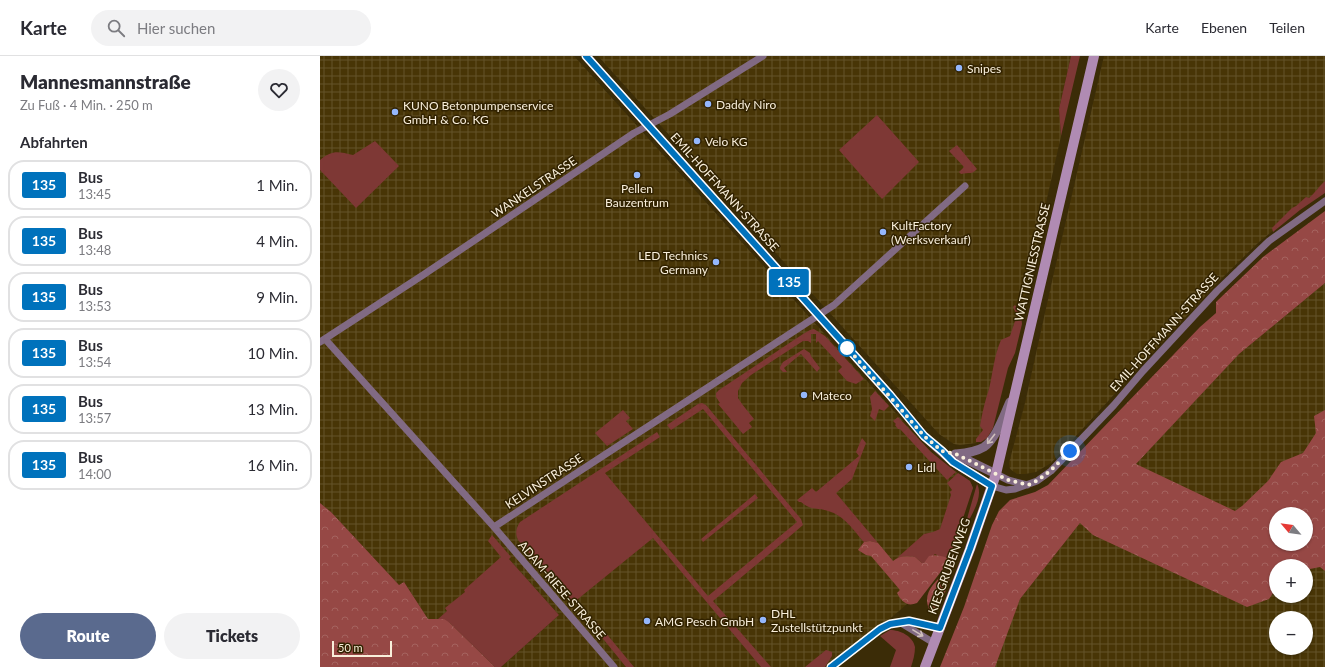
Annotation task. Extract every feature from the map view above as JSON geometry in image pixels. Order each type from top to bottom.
[{"type":"main road","name":"WATTIGNIESSTRASSE","points":[[996,474],[1094,56]]},
{"type":"main road","name":"KIESGRUBENWEG","points":[[925,667],[970,549],[996,474]]},
{"type":"street","name":"EMIL-HOFFMANN-STRASSE","points":[[586,56],[649,124],[819,315],[924,436],[953,462],[992,486],[1006,490],[1028,485],[1037,481],[1051,471],[1114,405],[1198,311],[1230,278],[1270,242],[1325,201]]},
{"type":"street","name":"WANKELSTRASSE","points":[[323,341],[634,133],[670,114],[763,56]]},
{"type":"street","name":"KELVINSTRASSE","points":[[494,527],[834,305],[965,186]]},
{"type":"street","points":[[323,341],[494,527]]},
{"type":"street","points":[[956,454],[972,452],[984,447],[993,438],[1014,392]]},
{"type":"street","name":"EMIL-HOFFMANN-STRASSE","points":[[942,451],[956,454],[1008,480],[1028,485]]},
{"type":"street","name":"ADAM-RIESE-STRASSE","points":[[494,527],[614,667]]},
{"type":"street","points":[[832,667],[880,629],[890,624],[909,621],[940,628]]},
{"type":"street","points":[[901,623],[934,643]]},
{"type":"shaded area","points":[[320,56],[574,56],[931,452],[946,465],[970,481],[973,488],[946,546],[907,604],[826,667],[501,667],[559,615],[509,559],[438,619],[428,619],[404,582],[399,585],[331,512],[320,503]]},
{"type":"shaded area","points":[[598,56],[1071,56],[1059,109],[1061,136],[1021,314],[983,439],[976,443],[960,445],[954,444],[939,434]]},
{"type":"shaded area","points":[[1071,56],[1080,56],[1061,136],[1059,109]]},
{"type":"shaded area","points":[[1104,56],[1325,56],[1325,192],[1297,211],[1259,242],[1216,284],[1051,463],[1036,472],[1017,474],[1010,469],[1009,463],[1025,403]]},
{"type":"shaded area","points":[[877,115],[919,162],[882,199],[839,150]]},
{"type":"shaded area","points":[[375,141],[399,166],[356,208],[320,170],[320,160],[329,154],[336,152],[353,155]]},
{"type":"shaded area","points":[[957,145],[977,169],[974,172],[961,174],[959,172],[964,167],[949,151]]},
{"type":"shaded area","points":[[1325,181],[1325,193],[1300,210],[1273,232],[1272,228],[1292,208],[1306,197],[1309,198]]},
{"type":"shaded area","points":[[1325,283],[1325,667],[990,667],[1020,599],[1080,523],[1239,354]]},
{"type":"shaded area","points":[[1015,305],[1021,314],[1022,324],[1015,353],[1008,368],[993,428],[987,438],[981,442],[976,442],[976,439],[983,430],[980,426],[997,352],[1001,340],[1010,336],[1017,315],[1013,307]]},
{"type":"shaded area","points":[[814,329],[825,336],[864,379],[856,384],[847,381],[838,371],[842,367],[818,341],[816,343],[816,334],[811,334],[811,343],[808,341],[803,341],[751,375],[742,383],[738,391],[738,398],[754,419],[749,423],[752,427],[743,434],[718,404],[720,403],[716,397],[716,393],[803,334]]},
{"type":"shaded area","points":[[804,349],[810,353],[820,368],[817,372],[801,354],[784,368],[787,372],[783,372],[780,369],[783,362]]},
{"type":"shaded area","points":[[875,391],[889,406],[884,411],[879,409],[875,421],[870,416],[872,409],[870,397]]},
{"type":"shaded area","points":[[702,403],[706,405],[801,519],[803,525],[713,601],[771,667],[761,667],[653,538],[573,603],[518,540],[516,535],[520,522],[657,432],[660,437],[605,473],[708,596],[797,522],[703,409],[671,430],[667,425],[698,404]]},
{"type":"shaded area","points":[[623,410],[630,418],[626,421],[633,429],[607,446],[595,433]]},
{"type":"shaded area","points":[[898,417],[931,452],[956,472],[947,480],[900,429],[898,429],[893,421]]},
{"type":"shaded area","points":[[862,438],[866,443],[852,479],[836,493],[878,543],[870,541],[864,542],[844,520],[834,513],[808,507],[797,500],[812,488],[816,492],[859,456],[856,452]]},
{"type":"shaded area","points":[[958,473],[970,481],[973,488],[949,561],[948,558],[935,554],[924,563],[915,557],[905,556],[897,558],[924,534],[940,529],[951,495],[950,492],[952,490],[947,483]]},
{"type":"shaded area","points":[[977,484],[979,489],[978,500],[964,529]]},
{"type":"shaded area","points":[[755,494],[758,498],[703,542],[701,539]]},
{"type":"shaded area","points":[[492,535],[511,557],[509,559],[559,615],[501,667],[495,667],[450,623],[438,619],[447,611],[445,608],[465,592],[464,590],[501,557],[488,541]]},
{"type":"shaded area","points":[[595,620],[634,667],[626,667],[591,624]]},
{"type":"shaded area","points":[[890,630],[906,634],[914,643],[915,652],[911,667],[890,667],[896,650],[880,636]]},
{"type":"shaded area","points":[[826,650],[832,652],[832,656],[825,667],[805,667]]},
{"type":"green space","points":[[1325,211],[1325,283],[1239,354],[1136,464],[1235,511],[1268,481],[1281,462],[1303,453],[1316,433],[1314,416],[1325,410],[1325,571],[1320,567],[1313,568],[1313,559],[1269,559],[1269,599],[1247,607],[1093,535],[1080,523],[1020,599],[995,667],[940,667],[964,607],[992,525],[999,511],[1010,500],[1035,492],[1048,485],[1200,327],[1216,313],[1216,302],[1263,257]]},
{"type":"green space","points":[[320,503],[331,512],[399,585],[404,582],[428,619],[444,619],[450,623],[495,667],[320,667]]},
{"type":"green space","points":[[870,541],[878,543],[893,561],[904,556],[909,556],[915,557],[924,563],[929,556],[934,555],[948,558],[949,561],[917,603],[908,604],[901,599],[897,593],[900,590],[871,556],[858,550],[864,542]]},
{"type":"green space","points":[[945,572],[949,572],[951,576],[942,599],[932,611],[929,609],[927,603],[928,593]]},
{"type":"bus line","name":"135","points":[[586,56],[649,124],[712,197],[819,315],[924,436],[953,462],[992,486],[940,628],[909,621],[890,624],[880,629],[831,667]]},
{"type":"place","name":"Snipes","points":[[959,68]]},
{"type":"place","name":"Daddy Niro","points":[[708,104]]},
{"type":"place","name":"KUNO Betonpumpenservice GmbH & Co. KG","points":[[395,112]]},
{"type":"place","name":"Velo KG","points":[[697,141]]},
{"type":"place","name":"Pellen Bauzentrum","points":[[637,175]]},
{"type":"place","name":"KultFactory (Werksverkauf)","points":[[883,232]]},
{"type":"place","name":"LED Technics Germany","points":[[716,262]]},
{"type":"place","name":"Mateco","points":[[804,395]]},
{"type":"place","name":"Lidl","points":[[909,467]]},
{"type":"place","name":"DHL Zustellstützpunkt","points":[[763,620]]},
{"type":"place","name":"AMG Pesch GmbH","points":[[647,621]]},
{"type":"route","points":[[847,348],[844,344],[890,395],[924,436],[942,451],[956,454],[1008,480],[1028,485],[1037,481],[1051,471],[1070,451]]}]
